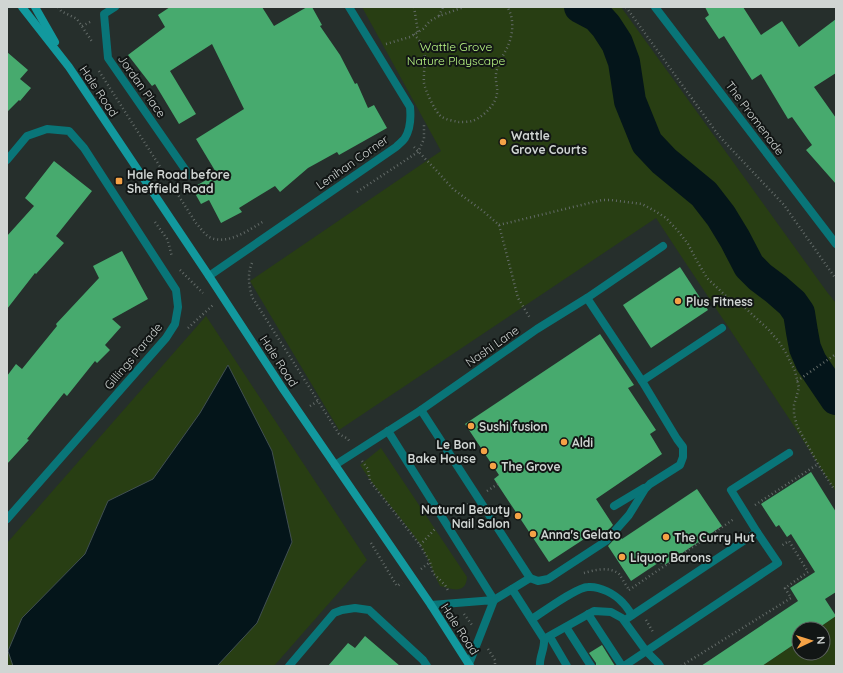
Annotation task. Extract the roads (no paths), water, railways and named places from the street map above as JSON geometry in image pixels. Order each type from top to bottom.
[{"type":"main road","name":"Hale Road","points":[[22,7],[69,68],[283,389],[470,665]]},
{"type":"main road","name":"Hale Road","points":[[35,7],[69,68]]},
{"type":"street","name":"Jordan Place","points":[[114,7],[104,14],[108,58],[189,175]]},
{"type":"street","name":"Lenihan Corner","points":[[209,276],[396,147],[405,138],[411,119],[410,106],[349,7]]},
{"type":"street","name":"The Promenade","points":[[655,7],[836,244]]},
{"type":"street","name":"Gillings Parade","points":[[7,160],[27,136],[47,129],[69,131],[84,148],[176,290],[178,307],[175,324],[166,338],[7,519]]},
{"type":"street","name":"Nashi Lane","points":[[335,465],[421,410],[537,329],[587,298],[663,246]]},
{"type":"street","points":[[587,298],[642,380],[676,439],[683,447],[683,457],[680,465],[614,506]]},
{"type":"street","points":[[642,380],[722,328]]},
{"type":"street","points":[[421,410],[530,578],[538,581],[548,579],[606,541],[629,515],[645,489],[650,484]]},
{"type":"street","points":[[388,431],[494,600]]},
{"type":"street","points":[[588,614],[623,666],[778,563],[731,490],[789,453]]},
{"type":"street","points":[[625,620],[757,532]]},
{"type":"street","points":[[430,605],[494,600],[530,578]]},
{"type":"street","points":[[532,619],[576,591],[587,587],[601,588],[614,595],[623,603],[632,615]]},
{"type":"street","points":[[512,589],[532,619],[568,666]]},
{"type":"street","points":[[470,665],[494,600]]},
{"type":"street","points":[[290,666],[334,614],[342,610],[355,608],[369,610],[423,660],[427,666]]},
{"type":"street","points":[[540,666],[539,662],[547,638],[594,611],[611,612],[625,620],[635,637],[660,666]]},
{"type":"street","points":[[566,627],[591,666]]},
{"type":"waterway","points":[[580,7],[597,16],[606,26],[617,43],[624,62],[630,101],[647,143],[664,161],[704,194],[721,216],[749,266],[792,303],[799,313],[805,348],[811,362],[836,399]]},
{"type":"place","name":"Wattle Grove Courts","points":[[503,142]]},
{"type":"place","name":"Hale Road before Sheffield Road","points":[[119,181]]},
{"type":"place","name":"Plus Fitness","points":[[678,301]]},
{"type":"place","name":"Sushi fusion","points":[[471,426]]},
{"type":"place","name":"Aldi","points":[[564,442]]},
{"type":"place","name":"Le Bon Bake House","points":[[484,451]]},
{"type":"place","name":"The Grove","points":[[493,466]]},
{"type":"place","name":"Natural Beauty Nail Salon","points":[[518,516]]},
{"type":"place","name":"Anna's Gelato","points":[[533,534]]},
{"type":"place","name":"The Curry Hut","points":[[666,537]]},
{"type":"place","name":"Liquor Barons","points":[[622,557]]},
{"type":"park label","name":"Wattle Grove Nature Playscape","points":[[456,53]]}]
